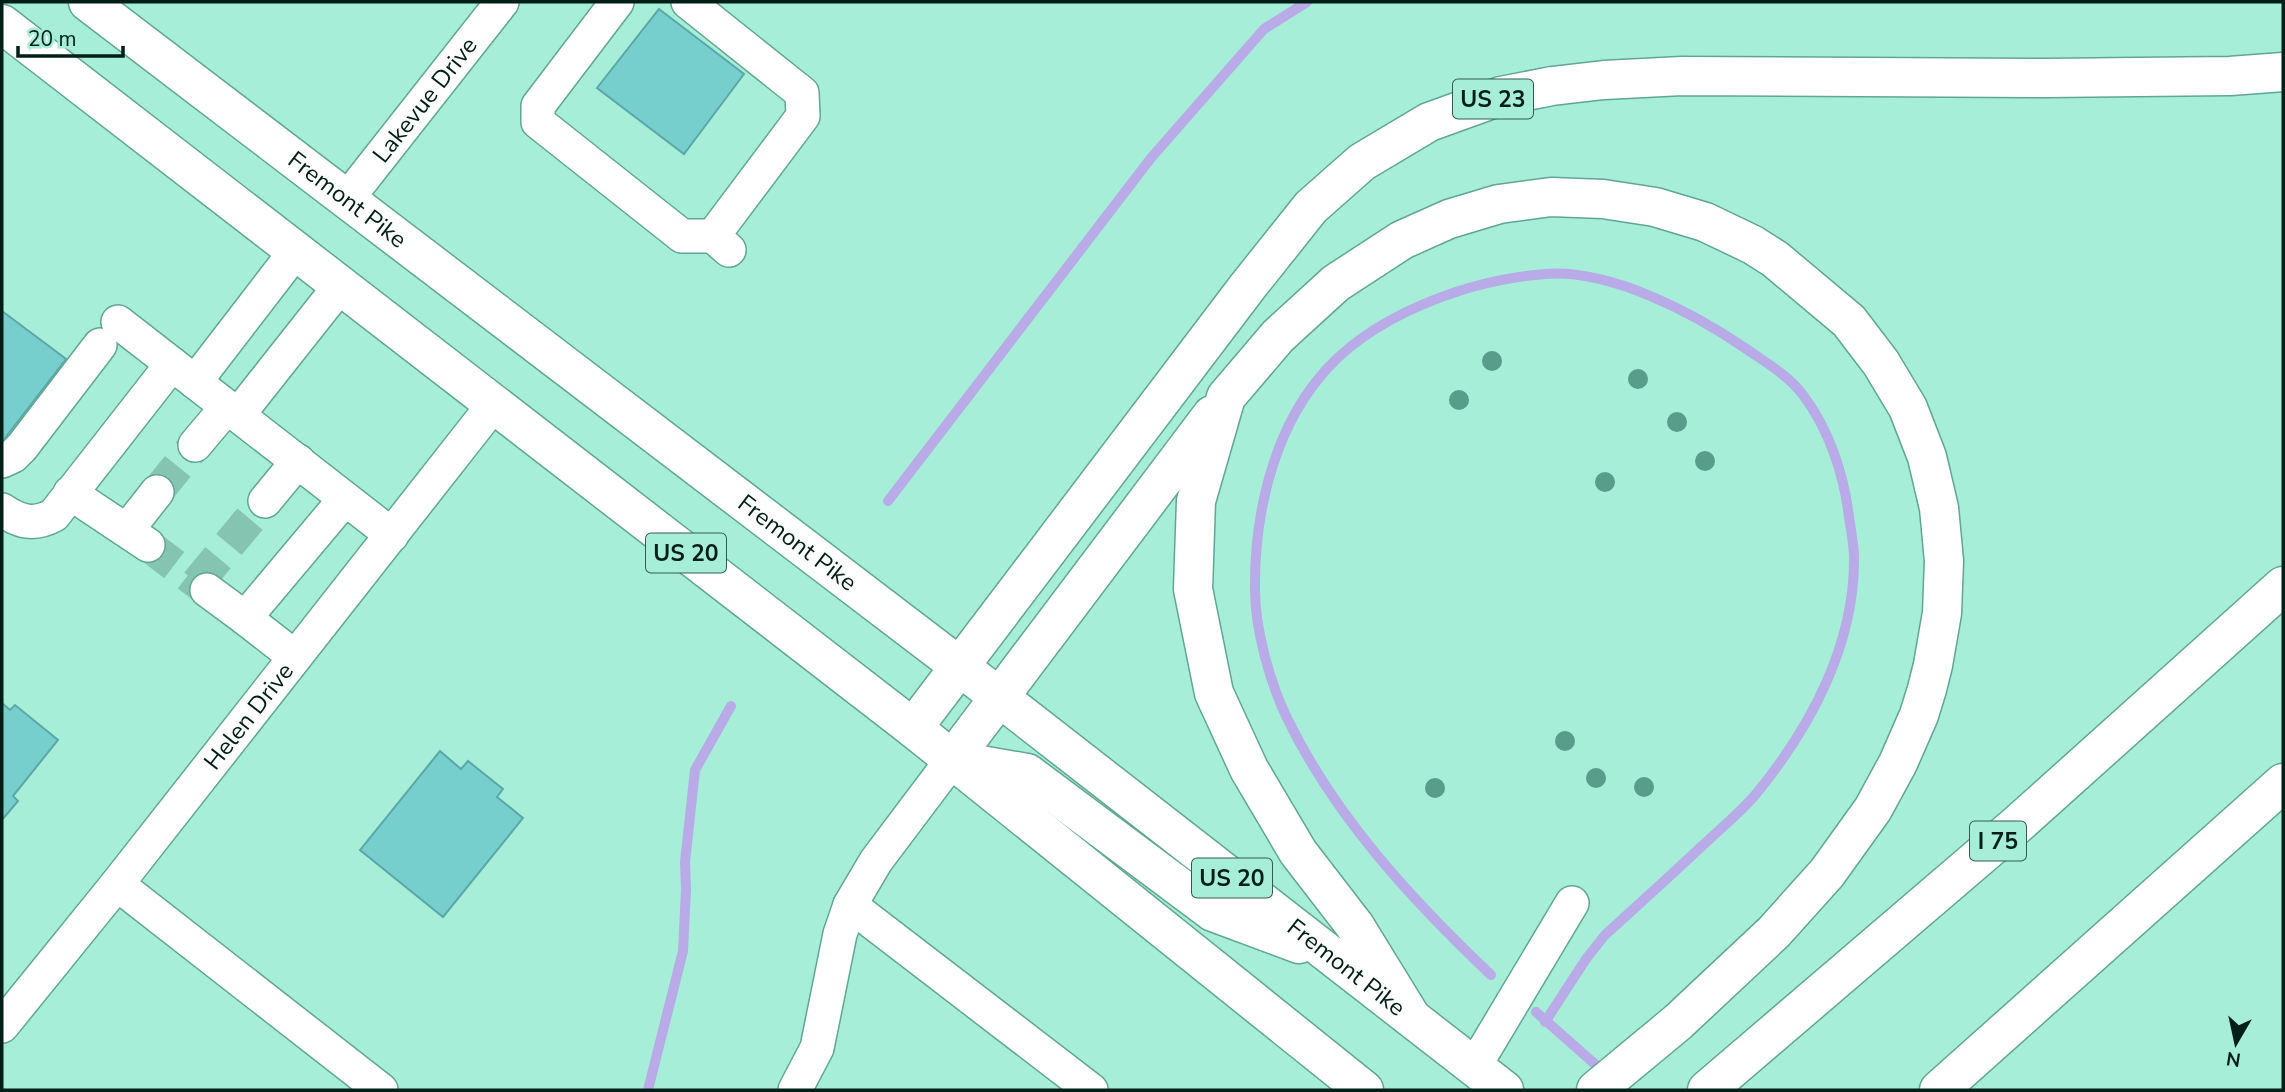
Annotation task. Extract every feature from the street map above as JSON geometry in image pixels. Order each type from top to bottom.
[{"type":"highway","name":"Fremont Pike","points":[[88,2],[959,666],[1504,1090]]},
{"type":"highway","name":"US 20","points":[[2,24],[913,728],[1364,1090]]},
{"type":"highway","name":"US 23","points":[[959,666],[1311,207],[1362,162],[1429,122],[1501,96],[1604,80],[1682,76],[2230,76],[2283,72]]},
{"type":"highway","points":[[1334,957],[1213,912],[1027,773],[952,760],[1226,397],[1278,336],[1336,283],[1402,240],[1474,211],[1499,204],[1550,197],[1603,198],[1655,207],[1706,222],[1753,244],[1849,321],[1881,363],[1912,421],[1927,457],[1939,508],[1944,561],[1942,613],[1933,665],[1919,715],[1898,763],[1873,809],[1827,873],[1774,932],[1678,1022],[1596,1090]]},
{"type":"highway","points":[[1226,397],[1196,501],[1193,589],[1214,693],[1249,769],[1298,852],[1356,926],[1411,1017]]},
{"type":"highway","name":"I 75","points":[[1707,1090],[2019,823],[2283,586]]},
{"type":"highway","points":[[913,728],[959,666]]},
{"type":"highway","points":[[1939,1090],[2283,783]]},
{"type":"street","name":"Lakevue Drive","points":[[347,199],[502,2]]},
{"type":"street","points":[[617,2],[538,106],[538,122],[682,236],[721,243],[803,116],[802,93],[688,2]]},
{"type":"street","points":[[2,510],[31,522],[43,521],[54,514],[70,493],[295,252]]},
{"type":"street","points":[[195,445],[232,411],[340,286]]},
{"type":"street","points":[[2,461],[13,456],[22,447],[109,334],[183,373],[392,535]]},
{"type":"street","name":"Helen Drive","points":[[2,1026],[117,884],[494,404]]},
{"type":"street","points":[[265,501],[298,461]]},
{"type":"street","points":[[70,493],[137,537],[157,492]]},
{"type":"street","points":[[245,618],[345,499]]},
{"type":"street","points":[[207,590],[295,657]]},
{"type":"street","points":[[795,1090],[817,1048],[840,934],[850,905],[876,861],[952,760]]},
{"type":"street","points":[[117,884],[381,1090]]},
{"type":"street","points":[[1474,1067],[1572,903]]},
{"type":"street","points":[[850,905],[1091,1090]]},
{"type":"building","points":[[659,9],[744,74],[684,154],[597,88]]},
{"type":"building","points":[[2,311],[66,359],[2,442]]},
{"type":"building","points":[[2,703],[10,710],[15,705],[58,740],[13,796],[18,801],[2,820]]},
{"type":"building","points":[[440,751],[461,769],[468,761],[503,789],[497,797],[523,818],[443,917],[360,850]]},
{"type":"waterway","points":[[888,501],[1151,158],[1264,29],[1307,2]]},
{"type":"waterway","points":[[1491,975],[1377,856],[1306,754],[1281,704],[1269,672],[1261,638],[1255,590],[1258,535],[1269,478],[1289,425],[1319,378],[1340,356],[1364,336],[1392,319],[1452,293],[1515,278],[1570,274],[1623,286],[1676,307],[1724,334],[1768,364],[1803,395],[1828,437],[1839,469],[1847,501],[1854,554],[1853,587],[1847,620],[1826,682],[1812,712],[1776,768],[1743,808],[1605,935],[1545,1022]]},
{"type":"waterway","points":[[648,1090],[683,951],[685,862],[695,770],[731,706]]},
{"type":"waterway","points":[[1536,1012],[1605,1073]]},
{"type":"tunnel","points":[[157,492],[195,445]]},
{"type":"tunnel","points":[[197,583],[265,501]]},
{"type":"tunnel","points":[[148,545],[207,590]]}]
